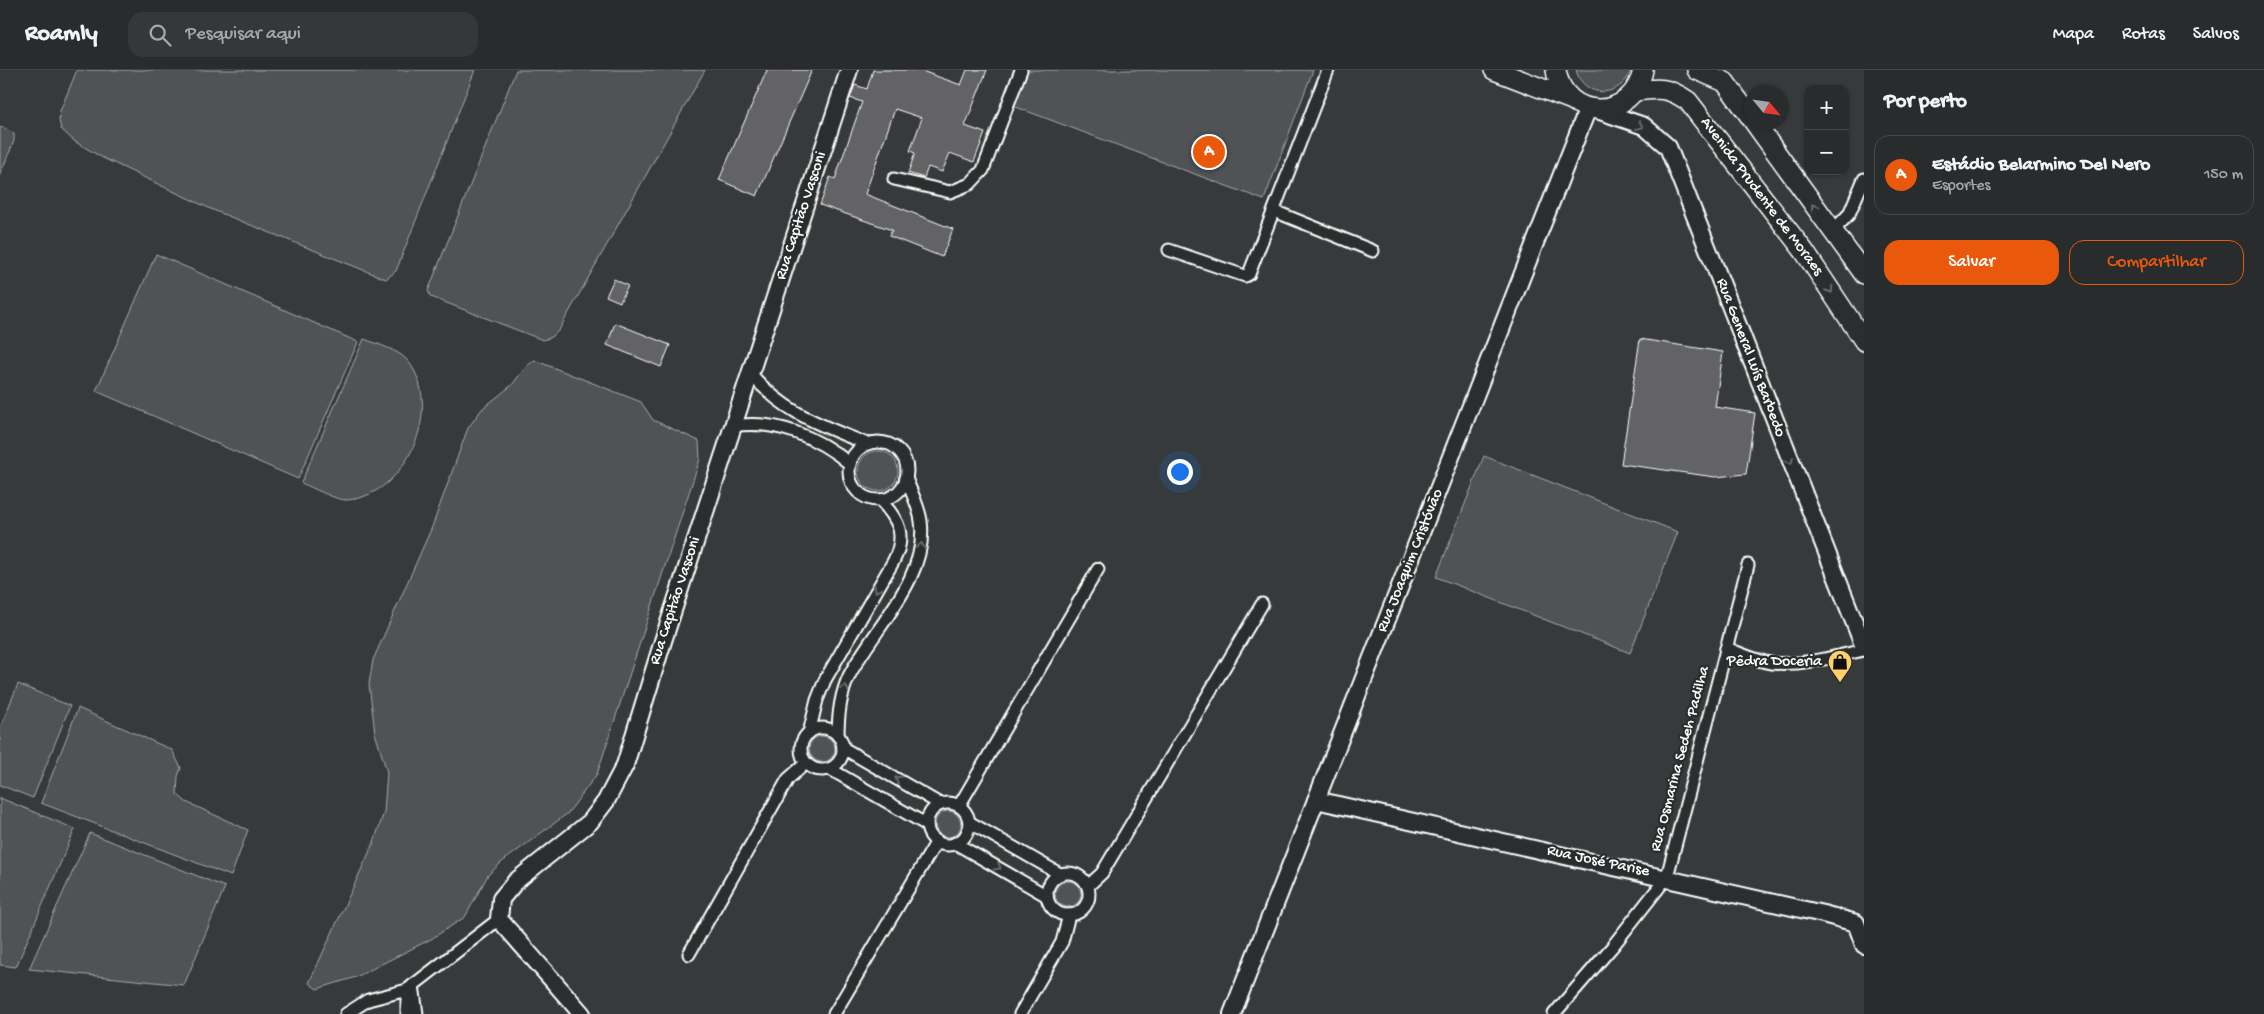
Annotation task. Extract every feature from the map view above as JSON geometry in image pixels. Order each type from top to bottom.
[{"type":"main road","points":[[1494,70],[1585,106],[1606,109],[1617,106],[1635,91],[1641,80],[1643,70]]},
{"type":"main road","points":[[1556,70],[1563,90],[1585,106]]},
{"type":"main road","points":[[1697,70],[1720,76],[1744,108]]},
{"type":"main road","name":"Avenida Prudente de Moraes","points":[[1635,91],[1655,88],[1669,89],[1688,101],[1804,251],[1864,341]]},
{"type":"main road","points":[[1760,130],[1864,274]]},
{"type":"street","name":"Rua Capitão Vasconi","points":[[499,919],[501,899],[516,881],[590,822],[606,801],[625,765],[849,70]]},
{"type":"street","points":[[894,179],[950,192],[970,184],[983,170],[1021,70]]},
{"type":"street","points":[[1169,250],[1245,276],[1251,272],[1328,70]]},
{"type":"street","name":"Rua General Luís Barbedo","points":[[1585,106],[1644,126],[1668,146],[1864,648]]},
{"type":"street","name":"Rua Joaquim Cristóvão","points":[[1232,1014],[1585,106]]},
{"type":"street","points":[[1832,232],[1849,214],[1864,179]]},
{"type":"street","points":[[1274,211],[1373,251]]},
{"type":"street","points":[[751,374],[773,398],[790,411],[867,444]]},
{"type":"street","points":[[781,427],[790,411]]},
{"type":"street","points":[[733,426],[757,423],[781,427],[826,446],[850,464]]},
{"type":"street","points":[[826,446],[833,430]]},
{"type":"street","points":[[838,736],[839,708],[848,677],[909,580],[918,560],[922,536],[919,510],[906,478],[906,469],[900,453],[885,443],[876,442],[867,444],[853,456],[850,464],[849,473],[856,490],[871,500],[880,500],[896,493],[906,478]]},
{"type":"street","points":[[880,500],[894,514],[900,537],[899,546],[893,562],[825,680],[817,700],[809,733],[802,744],[803,757],[806,763],[817,770],[830,769],[927,825]]},
{"type":"street","name":"Rua Osmarina Sedeh Padilha","points":[[1554,1014],[1612,947],[1667,878],[1748,565]]},
{"type":"street","points":[[959,806],[1098,569]]},
{"type":"street","points":[[1088,886],[1102,873],[1262,604]]},
{"type":"street","points":[[1726,648],[1769,663],[1796,663],[1820,660],[1864,648]]},
{"type":"street","points":[[809,733],[821,728],[834,731],[838,736],[843,748],[840,760],[830,769]]},
{"type":"street","points":[[843,748],[940,804]]},
{"type":"street","points":[[689,954],[788,779],[806,763]]},
{"type":"street","name":"Rua José Parise","points":[[1316,800],[1667,878],[1856,923],[1864,945]]},
{"type":"street","points":[[946,802],[959,806],[964,810],[969,822],[966,835],[956,843],[949,845],[937,842],[928,832],[927,825],[930,812],[946,802]]},
{"type":"street","points":[[969,822],[1060,874]]},
{"type":"street","points":[[834,1014],[937,842]]},
{"type":"street","points":[[956,843],[1047,896]]},
{"type":"street","points":[[1067,873],[1079,876],[1088,886],[1089,892],[1086,905],[1082,910],[1069,915],[1063,915],[1052,908],[1047,896],[1050,883],[1060,874],[1067,873]]},
{"type":"street","points":[[1020,1014],[1062,942],[1069,915]]},
{"type":"street","points":[[346,1014],[368,1000],[410,987],[499,919],[582,1014]]},
{"type":"street","points":[[406,1014],[410,987]]},
{"type":"street","points":[[410,987],[417,1014]]},
{"type":"shaded area","points":[[77,70],[475,70],[396,271],[386,279],[213,210],[103,158],[74,141],[61,129],[59,120],[60,111]]},
{"type":"shaded area","points":[[516,70],[705,70],[559,330],[552,337],[543,340],[431,297],[428,291]]},
{"type":"shaded area","points":[[1021,70],[1313,70],[1264,200],[1008,104]]},
{"type":"shaded area","points":[[1576,70],[1631,70],[1620,86],[1603,92],[1587,87],[1580,80]]},
{"type":"shaded area","points":[[3,127],[14,134],[14,141],[0,175],[0,128]]},
{"type":"shaded area","points":[[156,254],[358,342],[298,479],[96,391]]},
{"type":"shaded area","points":[[364,339],[394,351],[408,361],[418,380],[422,402],[421,425],[414,447],[402,467],[387,483],[368,495],[343,500],[301,483]]},
{"type":"shaded area","points":[[534,360],[641,402],[653,420],[699,441],[700,459],[597,774],[568,813],[502,862],[488,875],[465,917],[431,939],[356,977],[317,989],[309,983],[374,842],[384,812],[387,772],[375,733],[369,684],[373,660],[432,527],[468,428],[482,409],[512,385],[524,369]]},
{"type":"shaded area","points":[[874,451],[882,451],[889,454],[895,460],[898,471],[895,482],[889,488],[882,491],[874,491],[867,488],[861,482],[858,475],[858,467],[861,460],[867,454]]},
{"type":"shaded area","points":[[1484,456],[1678,532],[1630,653],[1436,577]]},
{"type":"shaded area","points":[[18,684],[70,706],[33,798],[0,785],[0,728]]},
{"type":"shaded area","points":[[78,708],[172,750],[181,768],[178,776],[177,794],[186,802],[248,830],[231,876],[41,803]]},
{"type":"shaded area","points":[[822,736],[831,740],[835,749],[831,758],[822,762],[813,758],[809,749],[813,740]]},
{"type":"shaded area","points":[[0,798],[75,829],[16,967],[0,965]]},
{"type":"shaded area","points":[[948,811],[957,815],[961,824],[957,833],[948,837],[939,833],[935,824],[939,815]]},
{"type":"shaded area","points":[[90,833],[225,887],[184,985],[29,969]]},
{"type":"shaded area","points":[[1068,881],[1077,885],[1081,894],[1077,903],[1068,907],[1059,903],[1055,894],[1059,885]]},
{"type":"building","points":[[767,70],[812,70],[757,196],[719,180]]},
{"type":"building","points":[[873,70],[919,70],[961,85],[967,70],[987,70],[965,126],[985,133],[974,162],[950,153],[942,172],[928,167],[924,178],[908,173],[915,153],[910,151],[922,118],[895,109],[865,194],[953,229],[942,257],[889,236],[892,230],[820,205],[830,177],[835,179],[862,102],[850,98],[855,85],[867,89]]},
{"type":"building","points":[[614,279],[628,286],[620,302],[606,296]]},
{"type":"building","points":[[615,323],[670,345],[661,367],[607,345]]},
{"type":"building","points":[[1640,339],[1723,352],[1715,407],[1755,413],[1746,474],[1715,477],[1621,464]]},
{"type":"place","name":"Estádio Belarmino Del Nero","points":[[1209,152]]},
{"type":"place","name":"Pêdra Doceria","points":[[1840,683]]}]
